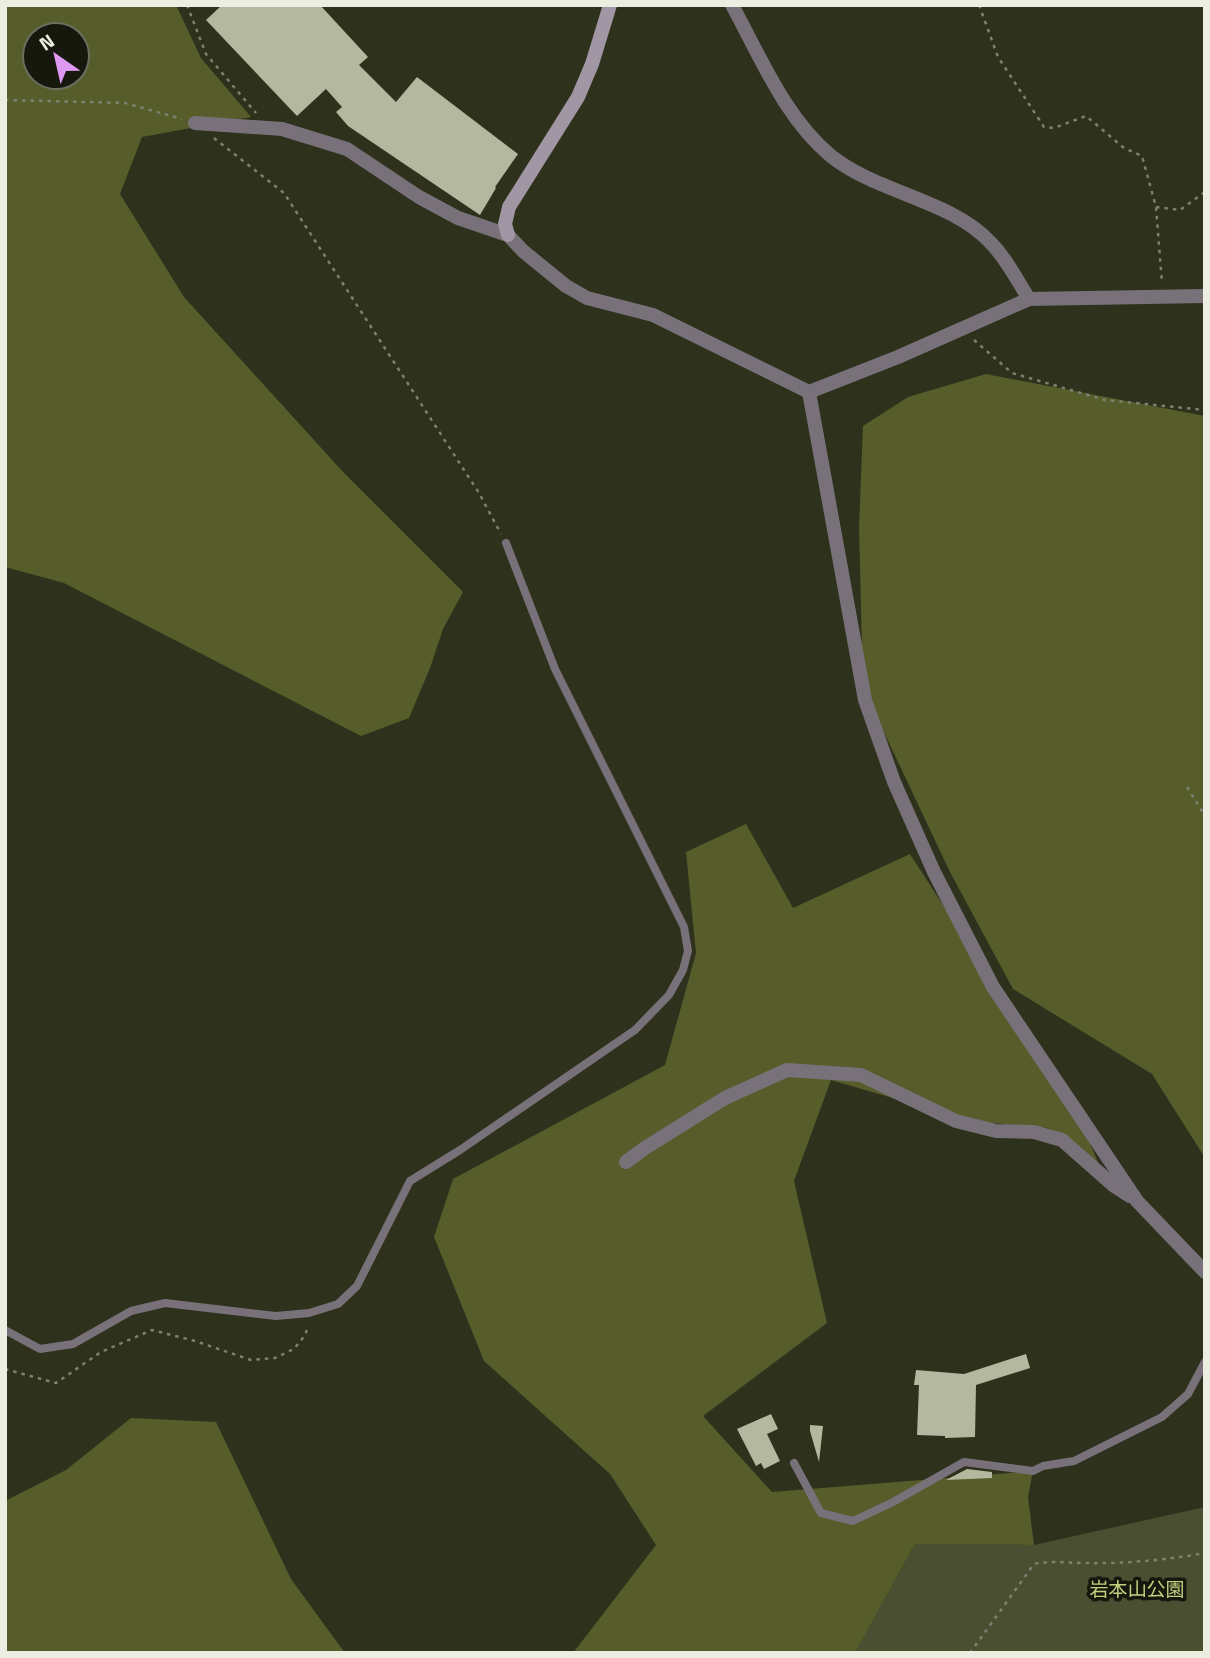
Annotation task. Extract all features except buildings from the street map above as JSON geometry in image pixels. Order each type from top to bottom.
[{"type":"street","points":[[610,5],[592,64],[578,97],[509,206],[505,224],[508,235],[523,251],[566,286],[587,298],[653,314],[809,392],[898,357],[1029,299],[1205,296]]},
{"type":"street","points":[[732,5],[785,100],[812,139],[833,158],[862,177],[959,218],[990,241],[1029,299]]},
{"type":"street","points":[[195,123],[282,130],[347,149],[419,197],[458,218],[508,235]]},
{"type":"street","points":[[809,392],[865,700],[894,782],[934,872],[993,987],[1137,1201],[1205,1272]]},
{"type":"street","points":[[626,1162],[725,1098],[787,1070],[799,1070],[861,1075],[956,1121],[996,1131],[1034,1132],[1062,1140],[1113,1185],[1137,1201]]},
{"type":"lane","points":[[5,1330],[40,1349],[73,1344],[131,1311],[165,1303],[276,1316],[309,1313],[338,1304],[357,1286],[410,1181],[460,1150],[635,1030],[669,995],[683,970],[688,951],[684,928],[555,668],[506,543]]},
{"type":"lane","points":[[794,1463],[821,1513],[853,1521],[964,1462],[1033,1471],[1043,1466],[1074,1461],[1162,1418],[1188,1394],[1205,1362]]},
{"type":"path","points":[[187,5],[206,54],[269,129]]},
{"type":"path","points":[[979,5],[998,58],[1044,127],[1054,128],[1086,116],[1124,148],[1142,156],[1156,207],[1162,296]]},
{"type":"path","points":[[5,100],[125,103],[195,123],[284,192],[479,493],[506,543]]},
{"type":"path","points":[[1156,207],[1180,211],[1205,192]]},
{"type":"path","points":[[961,328],[1012,373],[1105,400],[1205,410]]},
{"type":"path","points":[[1187,787],[1205,816]]},
{"type":"path","points":[[5,1369],[55,1383],[101,1352],[152,1330],[251,1360],[275,1358],[295,1349],[306,1334],[309,1313]]},
{"type":"path","points":[[970,1653],[1034,1564],[1053,1560],[1084,1563],[1159,1559],[1205,1553]]},
{"type":"green space","points":[[5,5],[176,5],[201,58],[251,117],[142,137],[120,194],[184,297],[344,473],[463,592],[443,629],[409,718],[361,736],[64,583],[5,567]]},
{"type":"green space","points":[[986,374],[1205,416],[1205,1158],[1152,1074],[1013,989],[950,872],[863,688],[859,527],[863,426],[908,397]]},
{"type":"green space","points":[[746,824],[793,908],[910,854],[1076,1111],[1100,1167],[1048,1128],[971,1121],[831,1080],[794,1181],[827,1323],[703,1416],[772,1492],[1033,1471],[1028,1497],[1034,1545],[915,1544],[855,1653],[573,1653],[656,1545],[610,1474],[484,1361],[434,1237],[453,1179],[665,1065],[696,953],[686,852]]},
{"type":"green space","points":[[131,1418],[216,1422],[291,1579],[345,1653],[5,1653],[5,1501],[66,1470]]},
{"type":"green space","name":"岩本山公園","points":[[1205,1507],[1205,1653],[855,1653],[915,1544],[1034,1545]]}]
